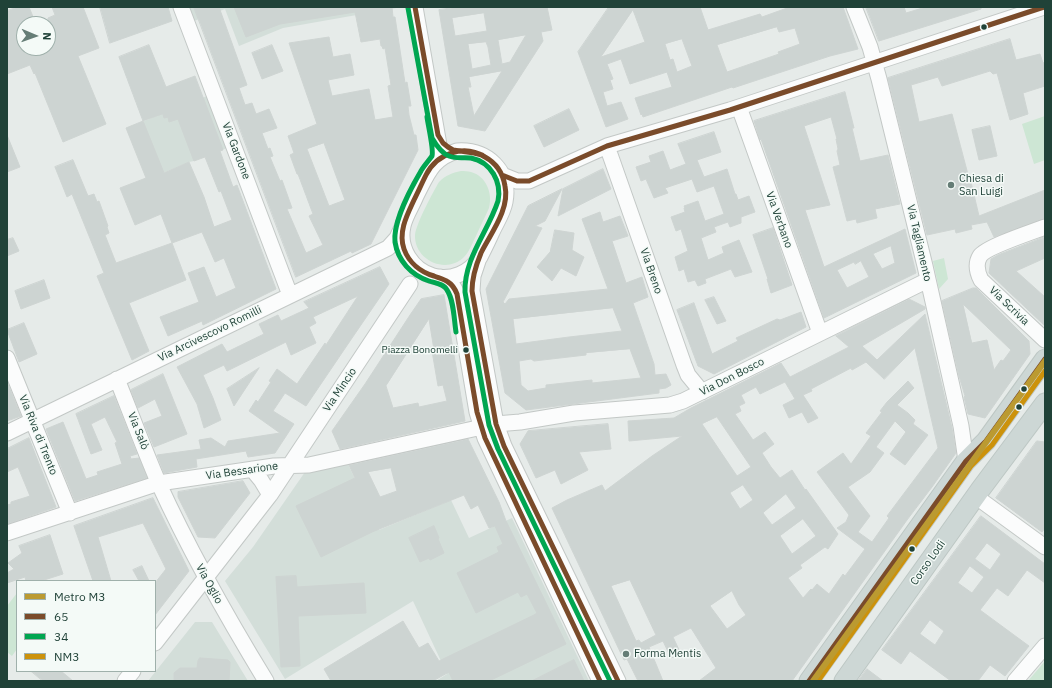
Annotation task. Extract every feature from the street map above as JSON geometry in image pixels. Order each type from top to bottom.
[{"type":"main road","points":[[809,681],[966,461],[986,441],[1045,359]]},
{"type":"main road","name":"Corso Lodi","points":[[844,681],[975,496],[1045,403]]},
{"type":"main road","points":[[986,441],[1013,445]]},
{"type":"main road","points":[[944,493],[975,496]]},
{"type":"street","name":"Via Gardone","points":[[181,7],[290,295]]},
{"type":"street","points":[[415,7],[438,135],[439,159]]},
{"type":"street","name":"Via Tagliamento","points":[[854,7],[874,62],[928,280],[961,426],[966,461]]},
{"type":"street","points":[[502,175],[517,181],[529,181],[607,146],[739,106],[874,62],[1020,11],[1044,7]]},
{"type":"street","name":"Via Verbano","points":[[739,106],[820,333]]},
{"type":"street","points":[[438,135],[445,145],[458,152]]},
{"type":"street","name":"Via Breno","points":[[607,146],[686,370],[688,375],[702,392]]},
{"type":"street","points":[[600,681],[485,438],[477,412],[457,294],[451,284],[447,281],[440,277],[427,274],[411,262],[403,246],[403,225],[426,175],[439,159],[451,153],[469,151],[483,155],[493,162],[502,175],[506,188],[504,206],[479,258],[473,276],[472,291],[496,424],[504,446],[618,681]]},
{"type":"street","name":"Via Arcivescovo Romilli","points":[[7,433],[388,248],[399,235],[403,225]]},
{"type":"street","name":"Via Scrivia","points":[[1045,227],[990,249],[978,262],[981,280],[1045,340]]},
{"type":"street","points":[[410,284],[416,280],[452,277],[473,266],[479,258]]},
{"type":"street","name":"Via Mincio","points":[[156,642],[270,495],[290,466],[410,284],[412,269],[411,262]]},
{"type":"street","name":"Via Don Bosco","points":[[481,426],[520,422],[574,413],[670,406],[702,392],[928,280]]},
{"type":"street","name":"Via Riva di Trento","points":[[7,358],[70,513]]},
{"type":"street","name":"Via Salò","points":[[117,380],[159,483]]},
{"type":"street","points":[[504,446],[520,422]]},
{"type":"street","name":"Via Bessarione","points":[[7,533],[159,483],[274,466],[309,465],[481,426]]},
{"type":"street","points":[[961,426],[986,441]]},
{"type":"street","points":[[252,469],[270,495]]},
{"type":"street","name":"Via Oglio","points":[[159,483],[215,595],[266,681]]},
{"type":"street","points":[[975,496],[1045,548]]},
{"type":"street","points":[[1015,681],[1045,646]]},
{"type":"street","points":[[125,681],[132,672]]},
{"type":"shaded area","points":[[183,7],[402,7],[283,28],[239,46],[225,9],[189,23]]},
{"type":"shaded area","points":[[212,94],[232,146],[147,180],[126,128]]},
{"type":"shaded area","points":[[347,462],[379,530],[451,500],[469,538],[512,518],[589,681],[436,681],[447,674],[413,601],[285,679],[225,581],[253,547],[305,472]]},
{"type":"shaded area","points":[[195,622],[212,622],[248,681],[148,681]]},
{"type":"green space","points":[[1045,116],[1045,160],[1034,164],[1022,124]]},
{"type":"green space","points":[[461,171],[470,172],[481,177],[489,191],[489,208],[466,255],[457,262],[449,265],[440,265],[425,258],[420,252],[416,244],[416,230],[425,208],[439,182],[449,175]]},
{"type":"green space","points":[[944,258],[948,279],[939,289],[933,261]]},
{"type":"green space","points":[[16,594],[16,650],[12,656],[7,652],[7,606]]},
{"type":"green space","points":[[1045,661],[1045,681],[1028,681]]},
{"type":"building","points":[[18,7],[29,7],[33,16],[16,16],[16,56],[56,56],[56,16],[53,16],[55,15],[52,7],[83,7],[99,48],[78,56],[106,124],[63,142],[35,73],[34,74],[30,65],[7,74],[7,11]]},
{"type":"building","points":[[100,7],[168,7],[172,21],[110,43]]},
{"type":"building","points":[[194,7],[219,7],[247,85],[239,88],[245,105],[252,103],[256,114],[269,109],[277,128],[262,133],[268,149],[270,148],[273,156],[270,157],[280,181],[282,180],[292,208],[287,209],[306,253],[323,245],[309,216],[313,214],[290,155],[294,153],[288,136],[317,124],[289,43],[329,37],[333,57],[350,54],[354,75],[328,80],[332,96],[369,89],[375,120],[393,117],[388,86],[391,85],[385,48],[383,49],[381,46],[380,39],[361,42],[355,12],[280,24],[246,37],[234,7],[276,7],[277,9],[289,7],[392,7],[393,17],[395,17],[405,83],[407,82],[411,106],[408,106],[409,115],[414,135],[416,135],[418,150],[371,244],[352,253],[351,251],[296,277]],"holes":[[[324,143],[345,200],[329,206],[307,149]]]},
{"type":"building","points":[[458,7],[547,7],[552,30],[541,32],[543,41],[485,131],[458,126],[439,10]],"holes":[[[484,13],[487,31],[455,36],[452,18]],[[526,35],[510,62],[502,64],[498,40]],[[486,42],[491,65],[472,69],[468,44]],[[502,71],[474,116],[468,87],[471,87],[469,77]]]},
{"type":"building","points":[[609,7],[700,7],[708,30],[760,14],[762,17],[790,7],[843,7],[858,49],[830,56],[643,117],[635,98],[672,87],[667,72],[630,84],[621,59],[607,64],[613,79],[610,80],[613,89],[603,92],[607,106],[621,102],[628,119],[606,127],[578,52]],"holes":[[[633,10],[645,42],[601,57]],[[777,27],[779,32],[795,28],[800,44],[778,52],[779,54],[727,72],[717,45]],[[682,39],[692,66],[677,72],[673,59],[670,60],[665,44]]]},
{"type":"building","points":[[866,7],[904,7],[906,13],[926,7],[981,7],[981,9],[879,41]]},
{"type":"building","points":[[1010,39],[1016,60],[1040,54],[1043,63],[1045,62],[1045,86],[1023,93],[1028,114],[1010,120],[997,73],[993,74],[990,71],[942,86],[938,77],[911,85],[919,122],[952,114],[979,216],[1045,190],[1045,218],[994,237],[987,222],[971,225],[972,229],[956,233],[955,229],[927,235],[888,78]]},
{"type":"building","points":[[149,45],[166,87],[195,76],[223,150],[220,151],[233,187],[237,185],[276,289],[203,325],[202,321],[168,336],[160,317],[199,302],[188,273],[204,267],[216,297],[236,288],[224,258],[215,262],[202,232],[172,243],[161,214],[135,225],[120,188],[146,178],[126,128],[143,121],[119,57]],"holes":[[[163,114],[164,118],[168,117],[169,122],[178,119],[194,161],[205,157],[219,192],[221,191],[232,220],[214,227],[204,197],[189,162],[164,173],[143,121]]]},
{"type":"building","points":[[272,45],[283,71],[262,79],[252,53]]},
{"type":"building","points":[[845,92],[860,161],[888,155],[900,204],[875,209],[877,218],[857,223],[856,219],[847,221],[833,167],[840,165],[837,151],[837,139],[831,117],[804,126],[830,205],[805,210],[824,267],[905,229],[916,273],[824,318],[754,121]],"holes":[[[891,246],[895,263],[882,269],[873,254]],[[861,261],[869,277],[847,288],[837,270],[854,262],[855,264]]]},
{"type":"building","points":[[569,109],[579,130],[544,147],[534,126]]},
{"type":"building","points":[[990,126],[997,156],[979,160],[972,130]]},
{"type":"building","points":[[714,132],[721,152],[697,160],[704,177],[727,169],[738,200],[749,196],[755,212],[741,217],[741,223],[730,227],[728,222],[714,227],[716,232],[701,238],[708,260],[724,253],[722,247],[739,240],[752,272],[735,277],[731,269],[705,279],[706,283],[698,286],[695,280],[688,282],[684,269],[679,271],[675,257],[688,251],[681,229],[676,231],[671,217],[685,212],[684,206],[698,201],[705,221],[724,214],[714,186],[697,192],[692,179],[665,188],[668,193],[654,198],[646,179],[641,181],[636,167],[651,162],[649,156],[663,151],[670,170],[686,164],[678,144]]},
{"type":"building","points":[[7,135],[20,167],[7,172]]},
{"type":"building","points":[[73,160],[88,196],[94,194],[97,202],[99,201],[108,226],[109,233],[105,235],[116,263],[172,243],[186,280],[129,303],[149,351],[132,360],[97,276],[104,273],[72,194],[67,197],[55,167]]},
{"type":"building","points":[[603,169],[611,189],[558,216],[563,189]]},
{"type":"building","points":[[562,189],[545,221],[535,226],[542,228],[503,302],[505,304],[509,299],[608,289],[582,219],[600,212],[603,222],[620,216],[628,236],[612,241],[626,283],[642,277],[648,297],[633,303],[654,364],[655,375],[666,374],[671,385],[666,388],[659,389],[659,393],[526,410],[505,393],[486,289],[528,206]],"holes":[[[613,308],[622,331],[516,344],[513,319]],[[630,349],[641,378],[592,383],[592,380],[546,385],[546,388],[528,391],[521,385],[519,361],[531,359],[534,361],[586,355],[586,353]]]},
{"type":"building","points":[[773,228],[792,285],[771,293],[768,279],[753,235]]},
{"type":"building","points":[[555,230],[574,233],[572,250],[584,257],[576,276],[561,268],[552,281],[537,267],[550,252]]},
{"type":"building","points":[[1045,237],[1045,258],[1016,271],[1045,297],[1045,326],[989,273],[991,259]]},
{"type":"building","points":[[13,238],[19,251],[7,256],[7,240]]},
{"type":"building","points":[[380,267],[389,284],[306,406],[285,393],[273,411],[294,424],[275,453],[248,457],[246,451],[196,459],[197,467],[164,473],[157,455],[201,449],[199,440],[211,438],[225,447],[228,441],[280,433],[249,411],[256,400],[258,402],[271,382],[269,381],[277,369],[297,384],[325,343],[326,345],[358,296],[313,317],[316,323],[309,327],[316,343],[291,355],[286,342],[227,371],[224,365],[203,375],[221,420],[204,428],[197,404],[177,367],[222,344],[227,352],[264,334],[259,324],[278,315],[281,321],[309,308],[304,302]]},
{"type":"building","points":[[44,280],[50,298],[21,309],[15,291]]},
{"type":"building","points":[[976,288],[1029,341],[1030,354],[985,418],[968,414],[942,301]],"holes":[[[963,304],[1011,350],[994,370],[987,340],[972,343]]]},
{"type":"building","points":[[444,295],[465,421],[340,449],[332,431],[421,299]],"holes":[[[429,319],[434,350],[432,351],[438,386],[443,385],[447,401],[419,407],[418,403],[393,408],[386,386]]]},
{"type":"building","points":[[714,297],[726,321],[717,324],[705,300]]},
{"type":"building","points":[[909,299],[925,307],[925,309],[862,346],[877,360],[925,314],[952,428],[956,453],[792,681],[699,681],[716,668],[691,628],[673,637],[681,654],[671,658],[663,641],[649,647],[663,681],[638,681],[627,659],[624,660],[552,508],[602,485],[605,491],[682,436],[629,441],[628,421],[674,418],[781,363],[790,377],[849,347],[836,336]],"holes":[[[915,348],[938,448],[887,516],[889,518],[872,542],[858,532],[870,516],[848,487],[870,472],[884,453],[876,447],[895,421],[906,432],[890,454],[905,465],[928,435],[913,424],[915,420],[897,405],[914,388],[908,381],[880,411],[882,412],[866,433],[871,436],[851,464],[843,453],[817,472],[849,515],[846,522],[837,528],[865,549],[845,576],[843,574],[829,594],[817,584],[803,598],[788,578],[802,568],[800,565],[825,547],[828,549],[838,534],[792,470],[780,478],[771,467],[762,453],[774,444],[765,432],[753,440],[735,414],[741,411],[739,406],[745,403],[741,395],[756,387],[760,394],[785,382],[795,399],[783,405],[789,418],[802,412],[808,423],[818,418],[803,395],[812,391],[811,389],[851,368],[852,370],[866,362],[884,379]],[[717,417],[751,467],[737,476],[702,424]],[[743,485],[753,500],[740,509],[730,493]],[[786,494],[796,508],[772,525],[763,513]],[[803,519],[816,536],[792,554],[780,536]],[[630,580],[656,635],[641,643],[639,640],[636,641],[611,586]],[[732,591],[746,615],[727,629],[710,606]]]},
{"type":"building","points":[[694,303],[712,354],[738,341],[736,338],[777,319],[780,320],[801,312],[806,327],[714,374],[698,366],[677,310]]},
{"type":"building","points":[[24,323],[37,354],[19,362],[7,330]]},
{"type":"building","points":[[259,368],[234,406],[227,389]]},
{"type":"building","points":[[163,374],[187,434],[154,447],[144,423],[162,416],[155,399],[138,408],[131,390]]},
{"type":"building","points":[[7,382],[21,416],[7,421]]},
{"type":"building","points":[[114,396],[137,454],[130,456],[131,459],[139,458],[147,478],[75,501],[46,429],[63,422],[86,479],[98,475],[97,472],[122,464],[115,443],[117,442],[105,417],[91,424],[102,450],[91,454],[76,414]]},
{"type":"building","points":[[608,424],[611,449],[579,452],[588,470],[561,484],[555,470],[536,478],[520,444],[528,431]]},
{"type":"building","points":[[29,438],[56,507],[7,524],[7,505],[11,504],[11,502],[30,496],[18,467],[7,472],[7,449]]},
{"type":"building","points":[[468,439],[566,644],[489,681],[453,681],[449,672],[433,681],[331,681],[324,669],[403,621],[419,648],[428,643],[439,661],[537,613],[527,594],[521,597],[518,592],[476,613],[457,573],[499,552],[497,547],[503,544],[495,526],[489,528],[478,505],[471,509],[464,495],[372,532],[321,557],[296,506],[355,478],[349,465]],"holes":[[[391,468],[397,491],[380,497],[368,472]]]},
{"type":"building","points":[[1037,441],[1045,442],[1045,528],[1042,532],[996,498]]},
{"type":"building","points":[[243,481],[250,493],[215,538],[198,537],[178,497],[178,492]]},
{"type":"building","points":[[153,498],[189,571],[156,614],[156,582],[166,569],[143,523],[98,537],[111,580],[93,580],[74,526]]},
{"type":"building","points":[[981,516],[1045,564],[1045,583],[1027,570],[1008,596],[997,588],[980,610],[1029,646],[1005,676],[990,665],[978,681],[951,681],[910,651],[901,664],[882,650]],"holes":[[[987,543],[1001,554],[990,570],[975,559]],[[970,566],[984,577],[972,593],[958,583]],[[930,620],[944,631],[935,645],[920,634]]]},
{"type":"building","points":[[434,526],[444,553],[430,560],[429,558],[420,562],[409,538]]},
{"type":"building","points":[[50,535],[63,574],[44,580],[26,580],[25,577],[7,583],[7,573],[14,569],[8,563],[22,553],[19,546]]},
{"type":"building","points":[[142,566],[149,580],[138,580],[133,570]]},
{"type":"building","points":[[296,576],[297,587],[364,583],[366,613],[298,616],[300,666],[281,667],[276,577]]},
{"type":"building","points":[[200,658],[228,660],[230,662],[229,681],[174,681],[174,673],[180,668],[197,668]]},
{"type":"building","points":[[574,660],[584,681],[532,681]]},
{"type":"building","points":[[867,669],[883,681],[858,681]]},
{"type":"building","points":[[32,672],[62,672],[73,681],[43,681]]},
{"type":"metro line","name":"M3","points":[[813,681],[1045,361]]},
{"type":"transit line","name":"65","points":[[415,7],[438,135],[443,143],[453,150],[482,155]]},
{"type":"transit line","name":"65","points":[[502,175],[517,181],[529,181],[607,146],[730,110],[1044,7]]},
{"type":"transit line","name":"34","points":[[408,8],[432,138],[446,155],[452,157],[471,158],[484,164],[494,174],[498,187],[498,201],[494,212],[477,245],[468,268],[465,292],[489,425],[498,449],[610,681]]},
{"type":"transit line","name":"34","points":[[427,117],[432,143],[432,156],[412,186],[400,215],[395,234],[395,242],[402,261],[411,271],[422,278],[442,285],[446,288],[452,305],[456,332]]},
{"type":"transit line","name":"65","points":[[600,681],[485,438],[477,412],[457,294],[450,283],[425,272],[412,263],[406,254],[402,243],[404,224],[426,175],[437,161],[452,153],[468,151],[477,153],[489,159],[501,173],[504,182],[506,195],[505,203],[499,221],[479,258],[472,286],[496,424],[504,446],[618,681]]},
{"type":"transit line","name":"65","points":[[809,681],[966,461],[986,441],[1045,359]]},
{"type":"transit line","name":"NM3","points":[[818,681],[971,466],[992,445],[1045,371]]},
{"type":"place","name":"Chiesa di San Luigi","points":[[951,185]]},
{"type":"place","name":"Piazza Bonomelli","points":[[466,350]]},
{"type":"place","name":"Forma Mentis","points":[[626,654]]}]
